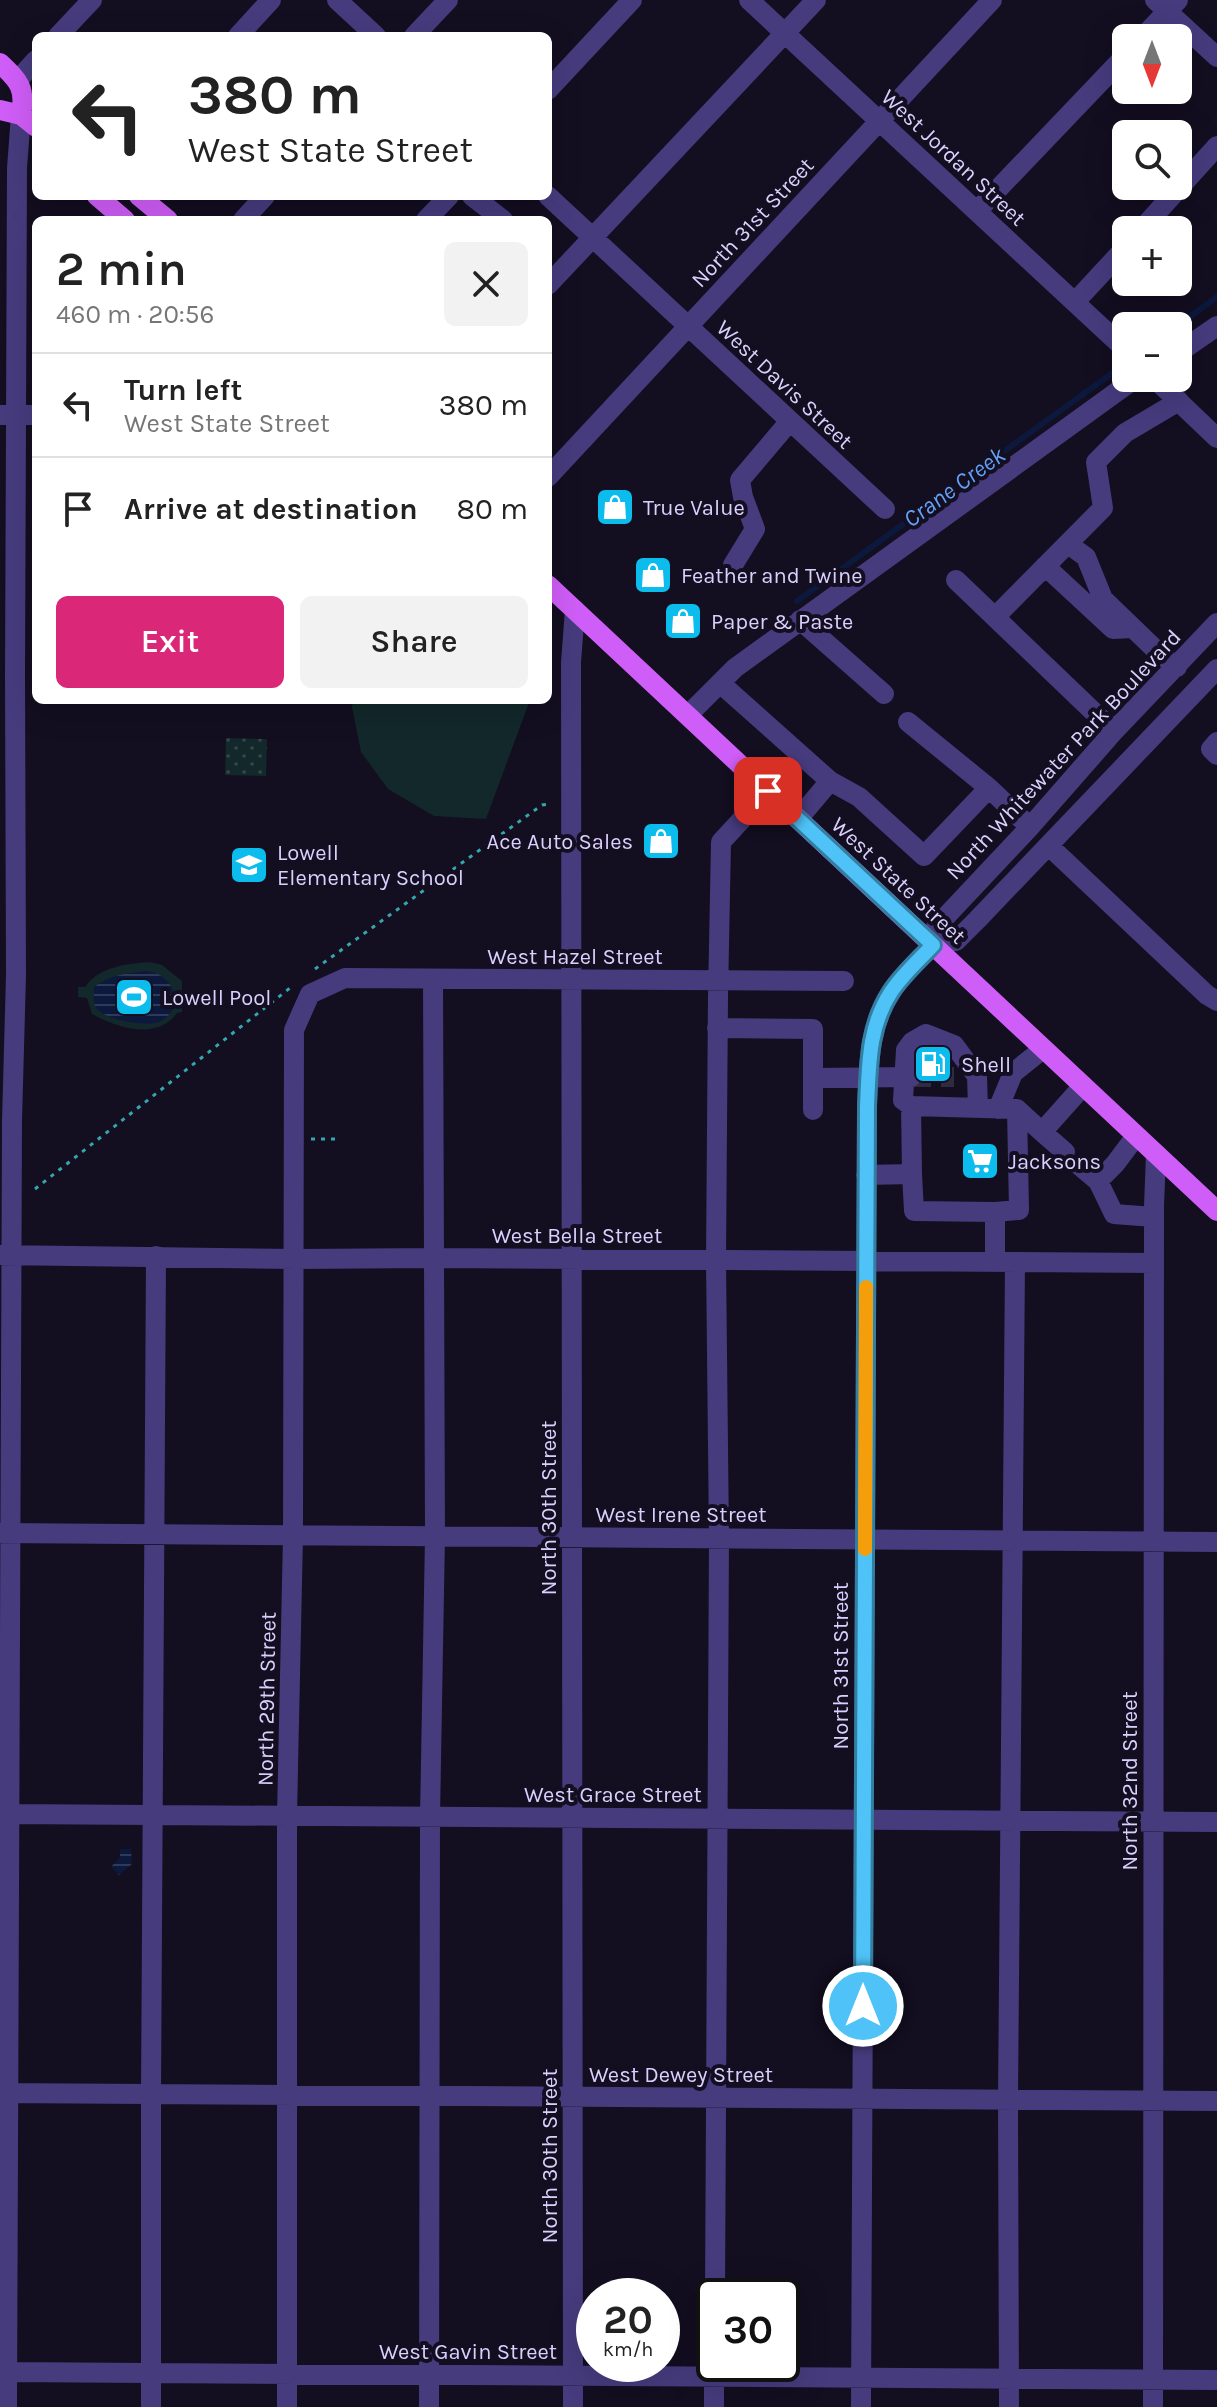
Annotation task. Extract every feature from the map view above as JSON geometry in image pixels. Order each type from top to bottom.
[{"type":"main road","points":[[0,63],[18,80],[29,121]]},
{"type":"main road","points":[[0,110],[29,121]]},
{"type":"main road","points":[[102,200],[120,216]]},
{"type":"main road","points":[[144,200],[163,216]]},
{"type":"main road","name":"West State Street","points":[[552,589],[1217,1210]]},
{"type":"street","points":[[62,32],[92,0]]},
{"type":"street","points":[[242,32],[271,0]]},
{"type":"street","points":[[337,0],[372,32]]},
{"type":"street","points":[[418,32],[448,0]]},
{"type":"street","points":[[552,86],[632,0]]},
{"type":"street","name":"West Jordan Street","points":[[749,0],[1112,337]]},
{"type":"street","points":[[552,281],[816,0]]},
{"type":"street","name":"North 31st Street","points":[[552,473],[992,0]]},
{"type":"street","points":[[1152,24],[1167,4],[1217,57]]},
{"type":"street","points":[[18,80],[32,64]]},
{"type":"street","points":[[977,211],[1112,70]]},
{"type":"street","points":[[7,2407],[4,2093],[9,1814],[6,1255],[12,1121],[8,975],[8,599],[17,415],[8,366],[17,168],[29,121]]},
{"type":"street","points":[[1154,216],[1217,146]]},
{"type":"street","points":[[247,216],[261,200]]},
{"type":"street","points":[[432,216],[446,200]]},
{"type":"street","points":[[477,200],[498,216]]},
{"type":"street","name":"West Davis Street","points":[[552,200],[885,509]]},
{"type":"street","points":[[1075,302],[1112,262]]},
{"type":"street","points":[[1192,343],[1217,326]]},
{"type":"street","points":[[688,715],[735,668],[1117,392]]},
{"type":"street","points":[[1169,392],[1217,438]]},
{"type":"street","points":[[995,617],[1103,508],[1096,462],[1125,433],[1179,401]]},
{"type":"street","points":[[733,565],[755,529],[740,480],[790,421]]},
{"type":"street","points":[[1068,544],[1086,557],[1103,599],[1177,667]]},
{"type":"street","points":[[1045,566],[1113,629],[1133,628]]},
{"type":"street","points":[[956,580],[1115,730]]},
{"type":"street","name":"North 30th Street","points":[[573,2407],[571,662],[575,610]]},
{"type":"street","points":[[800,620],[884,694]]},
{"type":"street","name":"North Whitewater Park Boulevard","points":[[933,945],[936,927],[1217,623]]},
{"type":"street","points":[[933,945],[956,941],[1217,669]]},
{"type":"street","points":[[720,683],[830,781],[859,797],[924,856],[989,788]]},
{"type":"street","points":[[908,722],[989,788],[1030,827]]},
{"type":"street","points":[[1217,742],[1211,749],[1217,755]]},
{"type":"street","points":[[798,819],[830,781]]},
{"type":"street","points":[[715,2278],[719,1539],[716,1260],[721,842],[768,791]]},
{"type":"street","points":[[1049,846],[1217,1001]]},
{"type":"street","name":"North 31st Street","points":[[861,2407],[868,1078],[870,1044],[878,1015],[892,990],[933,945]]},
{"type":"street","name":"West Hazel Street","points":[[305,984],[345,978],[844,981]]},
{"type":"street","points":[[429,2407],[430,1817],[435,1536],[433,979]]},
{"type":"street","name":"North 29th Street","points":[[287,2407],[287,1816],[293,1536],[294,1030],[305,984]]},
{"type":"street","points":[[717,1028],[813,1029],[813,1110]]},
{"type":"street","points":[[911,1106],[914,1211],[1019,1210],[998,1109],[954,1045],[926,1034],[912,1042],[906,1050],[908,1077],[903,1100],[911,1106],[998,1109],[1042,1132],[1098,1181],[1114,1214],[1154,1217]]},
{"type":"street","points":[[998,1109],[1013,1073],[1043,1049]]},
{"type":"street","points":[[954,1077],[977,1076]]},
{"type":"street","points":[[813,1078],[908,1077]]},
{"type":"street","points":[[1042,1132],[1083,1086]]},
{"type":"street","points":[[1098,1181],[1136,1136]]},
{"type":"street","name":"North 32nd Street","points":[[1153,2407],[1156,1154]]},
{"type":"street","points":[[866,1175],[912,1174]]},
{"type":"street","points":[[995,1212],[1005,1262],[1012,1541],[1009,2407]]},
{"type":"street","name":"West Bella Street","points":[[6,1255],[1154,1263]]},
{"type":"street","points":[[151,2407],[156,1256]]},
{"type":"street","name":"West Irene Street","points":[[6,1534],[1217,1542]]},
{"type":"street","name":"West Grace Street","points":[[9,1814],[1217,1822]]},
{"type":"street","name":"West Dewey Street","points":[[4,2093],[1217,2101]]},
{"type":"street","name":"West Gavin Street","points":[[7,2372],[573,2376],[696,2371]]},
{"type":"street","name":"West Gavin Street","points":[[800,2375],[861,2378],[1217,2380]]},
{"type":"street","points":[[714,2382],[714,2407]]},
{"type":"path","points":[[35,1189],[542,805],[559,804]]},
{"type":"green space","points":[[352,704],[529,704],[486,819],[434,816],[388,789],[361,752]]},
{"type":"green space","points":[[226,738],[267,739],[266,776],[225,775]]},
{"type":"green space","name":"Lowell Pool","points":[[150,962],[162,965],[182,981],[182,1012],[159,1027],[137,1029],[113,1024],[92,1014],[87,998],[78,997],[78,987],[85,987],[106,970]]},
{"type":"water","name":"Lowell Pool","points":[[147,971],[164,978],[174,992],[173,1008],[161,1021],[146,1024],[126,1021],[106,1015],[95,1006],[94,987],[119,975]]},
{"type":"water","points":[[120,1849],[131,1849],[132,1864],[119,1875],[111,1867],[120,1857]]},
{"type":"waterway","name":"Crane Creek","points":[[1192,315],[1217,297]]},
{"type":"waterway","name":"Crane Creek","points":[[797,601],[1111,374]]},
{"type":"tunnel","points":[[911,1077],[954,1077]]},
{"type":"slow traffic","points":[[865,1549],[866,1287]]},
{"type":"place","name":"True Value","points":[[615,507]]},
{"type":"place","name":"Feather and Twine","points":[[653,575]]},
{"type":"place","name":"Paper & Paste","points":[[683,621]]},
{"type":"place","name":"Ace Auto Sales","points":[[661,841]]},
{"type":"place","name":"Lowell Elementary School","points":[[249,865]]},
{"type":"place","name":"Lowell Pool","points":[[134,997]]},
{"type":"place","name":"Shell","points":[[933,1064]]},
{"type":"place","name":"Jacksons","points":[[980,1161]]},
{"type":"route","points":[[768,791],[933,945],[892,990],[878,1015],[870,1044],[867,1106],[863,2006]]}]
